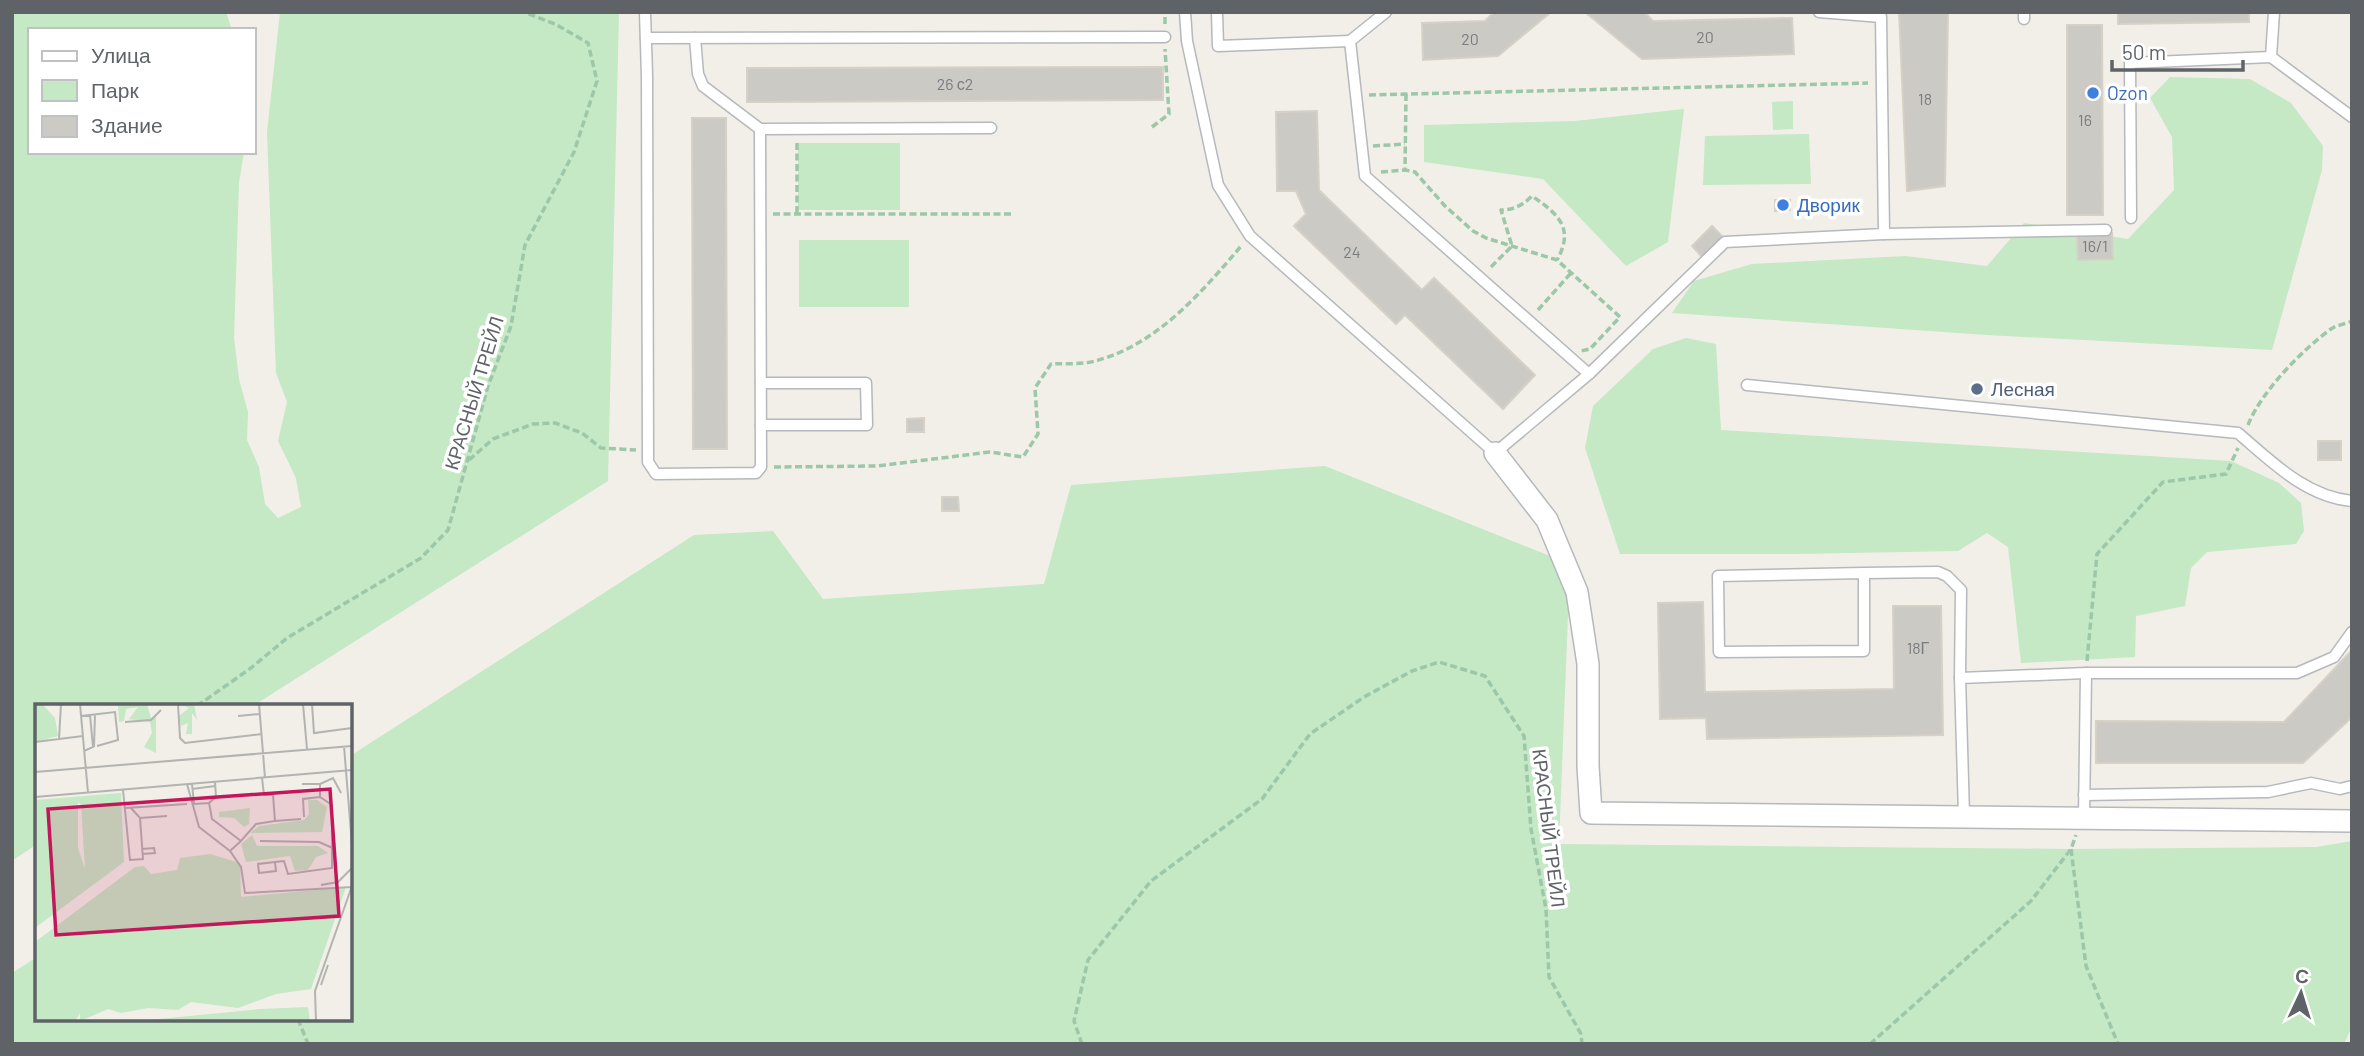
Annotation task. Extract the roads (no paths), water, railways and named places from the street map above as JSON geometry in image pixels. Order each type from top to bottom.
[{"type":"street","points":[[1495,453],[1547,520],[1577,593],[1588,664],[1591,813],[2352,821]]},
{"type":"lane","points":[[645,12],[648,451],[650,467],[656,474],[756,473],[761,467],[760,129]]},
{"type":"lane","points":[[1185,12],[1188,41],[1218,185],[1250,236],[1495,453],[1589,374],[1725,242],[1884,234],[2106,230]]},
{"type":"lane","points":[[1217,12],[1218,46],[1350,41],[1386,12]]},
{"type":"lane","points":[[1819,12],[1881,17],[1884,234]]},
{"type":"lane","points":[[2271,57],[2274,12]]},
{"type":"lane","points":[[646,38],[1165,37]]},
{"type":"lane","points":[[695,38],[698,74],[704,86],[760,129],[991,128]]},
{"type":"lane","points":[[1350,41],[1365,176],[1589,374]]},
{"type":"lane","points":[[2132,218],[2130,63],[2271,57],[2352,117]]},
{"type":"lane","points":[[761,383],[866,383],[867,425],[761,425]]},
{"type":"lane","points":[[1747,385],[2238,433],[2288,477],[2334,500],[2352,501]]},
{"type":"lane","points":[[1864,573],[1864,651],[1719,653],[1718,576],[1864,573],[1937,572],[1954,582],[1961,590],[1960,678],[1964,815]]},
{"type":"lane","points":[[1960,678],[2086,673],[2297,673],[2334,657],[2352,632]]},
{"type":"lane","points":[[2084,817],[2086,673]]},
{"type":"lane","points":[[2084,794],[2267,792],[2311,783],[2340,789],[2352,786]]},
{"type":"place","name":"Ozon","points":[[2093,93]]},
{"type":"place","name":"Дворик","points":[[1783,205]]},
{"type":"place","name":"Лесная","points":[[1977,389]]}]
